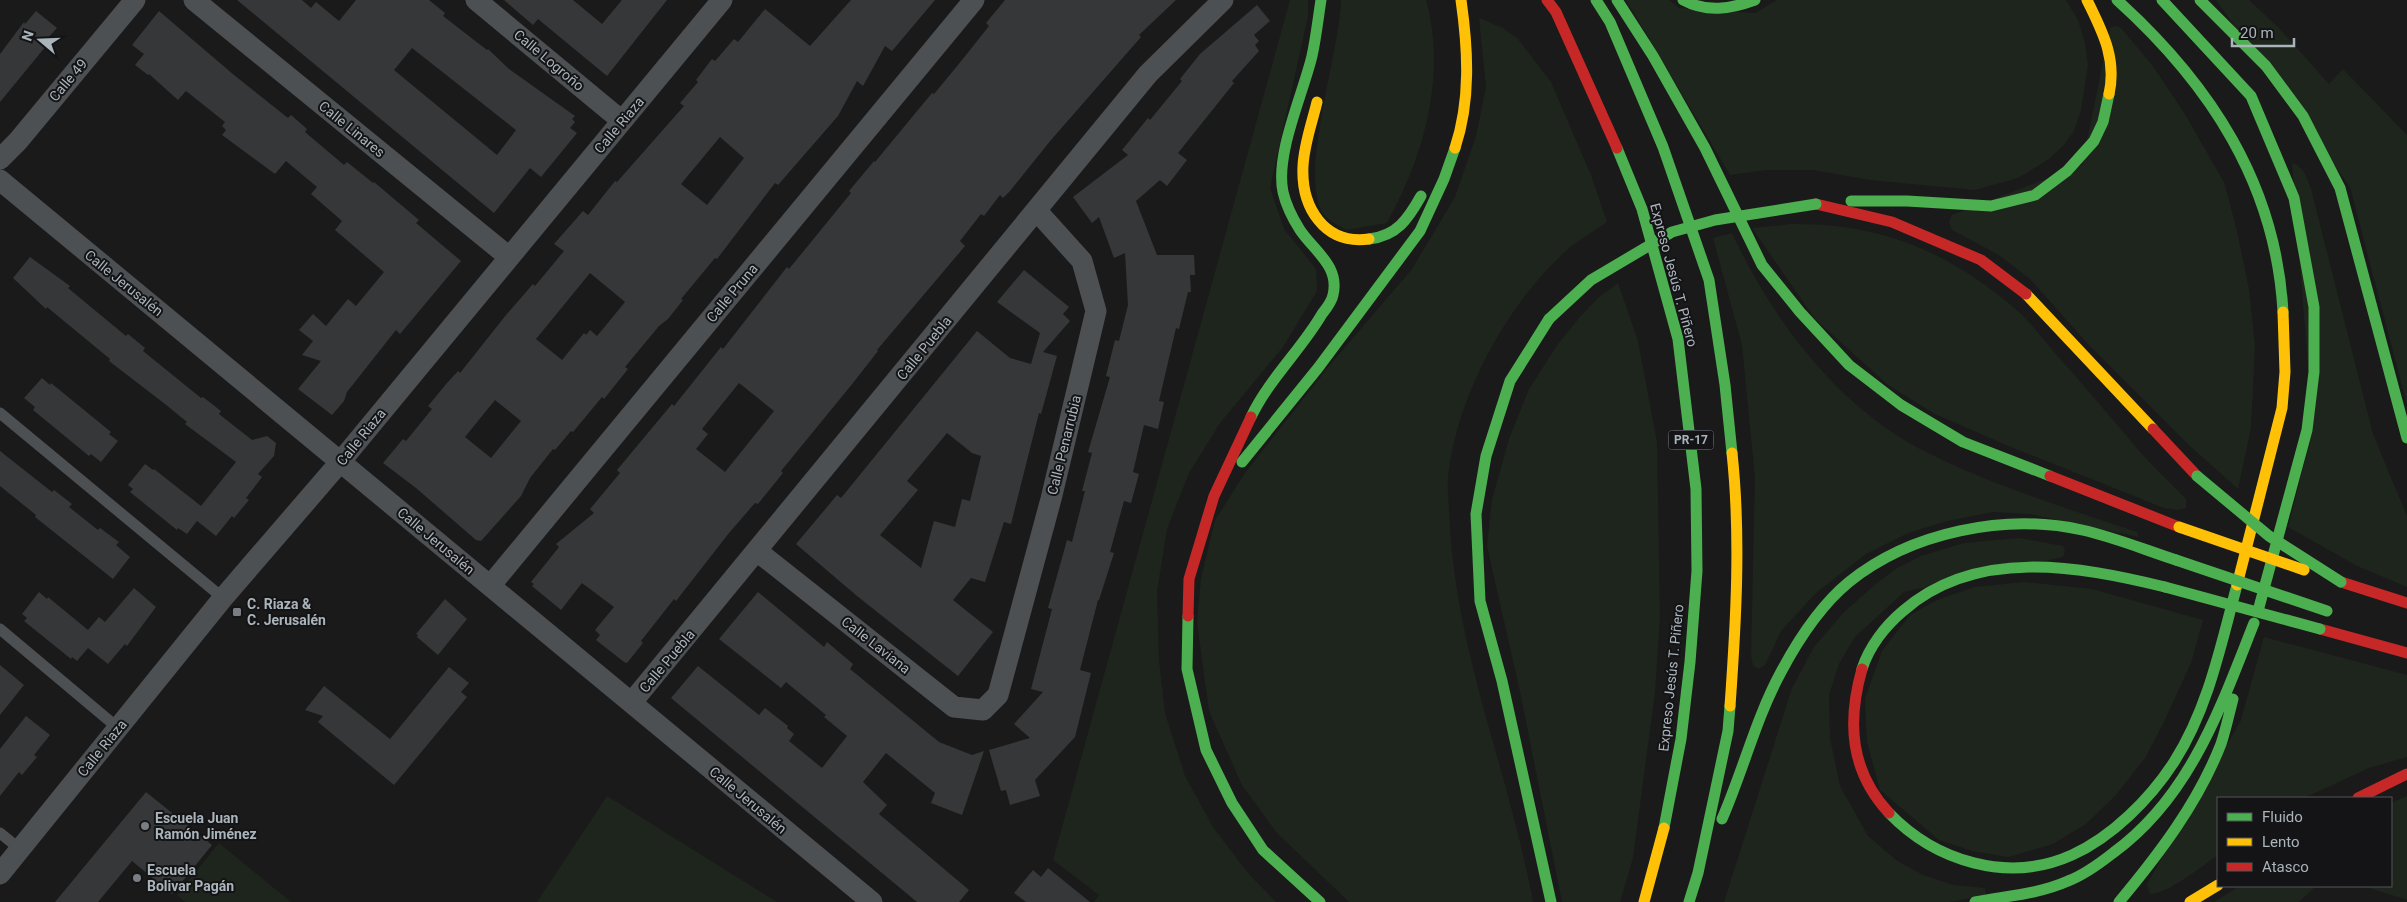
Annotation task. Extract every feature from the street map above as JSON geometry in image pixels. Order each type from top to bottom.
[{"type":"main road","points":[[1320,0],[1321,10],[1312,55],[1288,139],[1282,172],[1283,191],[1287,205],[1301,231],[1321,253],[1330,268],[1334,282],[1333,296],[1311,333],[1260,398],[1214,496],[1189,579],[1187,669],[1206,750],[1232,803],[1263,850],[1320,902]]},
{"type":"main road","points":[[1214,496],[1324,361],[1420,231],[1444,179],[1459,135],[1466,100],[1466,33],[1461,0]]},
{"type":"main road","name":"Expreso Jesús T. Piñero","points":[[1547,0],[1556,12],[1602,110],[1642,209],[1678,339],[1696,489],[1697,571],[1690,662],[1681,740],[1662,838],[1644,902]]},
{"type":"main road","name":"Expreso Jesús T. Piñero","points":[[1596,0],[1610,22],[1663,147],[1709,280],[1725,385],[1737,497],[1736,617],[1728,730],[1698,873],[1689,902]]},
{"type":"main road","points":[[1617,0],[1653,56],[1705,148],[1762,265],[1800,312],[1849,365],[1901,405],[1962,442],[2179,527],[2407,603]]},
{"type":"main road","points":[[1683,0],[1700,7],[1729,9],[1755,0]]},
{"type":"main road","points":[[1552,902],[1502,681],[1480,601],[1476,514],[1486,456],[1510,381],[1536,335],[1549,319],[1591,280],[1672,232],[1715,220],[1816,204],[1897,201],[1991,206],[2035,195],[2083,155],[2094,141],[2103,122],[2109,100],[2112,60],[2108,43],[2087,0]]},
{"type":"main road","points":[[2117,0],[2170,49],[2214,106],[2247,168],[2277,258],[2284,340],[2284,402],[2266,477],[2218,655],[2193,730],[2180,754],[2157,786],[2121,821],[2102,836],[2063,860],[2025,867],[1981,866],[1941,854],[1909,835],[1885,811],[1863,777],[1853,741],[1853,711],[1859,674],[1876,639],[1898,612],[1935,587],[1973,574],[2013,567],[2114,574],[2165,587],[2320,629],[2407,653]]},
{"type":"main road","points":[[2119,902],[2152,864],[2196,795],[2221,743],[2307,430],[2314,372],[2314,307],[2294,198],[2251,96],[2162,0]]},
{"type":"main road","points":[[2200,0],[2266,66],[2303,116],[2340,188],[2407,438]]},
{"type":"main road","points":[[1453,32],[1455,59],[1455,97],[1453,105]]},
{"type":"main road","points":[[1320,92],[1304,158],[1304,182],[1308,201],[1320,223],[1332,234],[1352,239],[1374,241],[1397,230],[1410,215],[1425,186]]},
{"type":"main road","points":[[1816,204],[1892,222],[1981,260],[2031,298],[2198,476],[2269,536],[2341,582]]},
{"type":"main road","points":[[1698,873],[1728,805],[1774,685],[1790,657],[1825,608],[1849,582],[1882,560],[1921,543],[1962,531],[2032,524],[2081,530],[2331,612]]},
{"type":"main road","points":[[1975,902],[2063,884],[2120,851],[2153,822],[2194,766],[2214,724],[2254,623]]},
{"type":"main road","points":[[2360,797],[2407,774]]},
{"type":"main road","points":[[2190,902],[2217,886]]},
{"type":"street","name":"Calle 49","points":[[0,159],[18,141],[135,0]]},
{"type":"street","name":"Calle Linares","points":[[194,0],[509,257]]},
{"type":"street","name":"Calle Logroño","points":[[476,0],[622,120]]},
{"type":"street","name":"Calle Riaza","points":[[0,874],[223,598],[341,461],[722,0]]},
{"type":"street","name":"Calle Pruna","points":[[490,586],[974,0]]},
{"type":"street","name":"Calle Puebla","points":[[632,702],[1148,74],[1223,0]]},
{"type":"street","name":"Calle Jerusalén","points":[[0,180],[872,902]]},
{"type":"street","name":"Calle Penarrubia","points":[[998,695],[1050,499],[1096,312],[1082,261],[1036,210]]},
{"type":"street","name":"Calle Laviana","points":[[758,551],[954,707],[983,710],[998,695]]},
{"type":"lane","points":[[0,413],[223,598]]},
{"type":"lane","points":[[0,629],[118,728]]},
{"type":"lane","points":[[0,833],[21,850]]},
{"type":"shaded area","points":[[1290,0],[1308,0],[1308,16],[1270,188],[1284,229],[1316,269],[1317,291],[1283,347],[1220,423],[1189,473],[1167,529],[1157,592],[1159,660],[1165,713],[1185,776],[1213,827],[1247,872],[1276,902],[1094,902],[1099,895],[1053,860]]},
{"type":"shaded area","points":[[1341,0],[1426,0],[1432,28],[1434,57],[1433,86],[1421,143],[1412,170],[1387,223],[1346,230],[1324,215],[1317,198],[1315,173],[1322,112],[1335,49]]},
{"type":"shaded area","points":[[1626,0],[1669,0],[1679,8],[1755,13],[1777,0],[2066,0],[2078,20],[2085,43],[2088,65],[2081,110],[2074,131],[2063,146],[2049,159],[2018,178],[1975,190],[1870,180],[1813,170],[1766,170],[1730,175]]},
{"type":"shaded area","points":[[2216,0],[2249,0],[2279,28],[2329,84],[2343,69],[2407,135],[2407,405],[2350,187]]},
{"type":"shaded area","points":[[1479,18],[1503,28],[1518,39],[1551,82],[1591,175],[1607,222],[1572,246],[1556,261],[1525,296],[1507,321],[1483,363],[1469,395],[1457,429],[1450,464],[1448,486],[1450,526],[1455,574],[1463,621],[1485,715],[1523,855],[1533,902],[1349,902],[1277,833],[1242,785],[1209,711],[1197,622],[1201,578],[1215,520],[1245,473],[1329,366],[1412,269],[1455,197],[1476,136],[1486,87]]},
{"type":"shaded area","points":[[2115,26],[2121,28],[2152,65],[2183,111],[2224,182],[2237,231],[2249,289],[2255,346],[2251,428],[2238,489],[2190,446],[2087,343],[2030,279],[1999,255],[1952,230],[1949,222],[1952,215],[2082,165],[2110,28]]},
{"type":"shaded area","points":[[2292,163],[2302,170],[2311,189],[2373,434],[2407,516],[2407,587],[2357,566],[2288,527],[2313,429]]},
{"type":"shaded area","points":[[1792,224],[1825,225],[1856,229],[1886,236],[1941,258],[1968,273],[1993,291],[2019,312],[2033,327],[2141,453],[2186,499],[2186,508],[2178,510],[2164,508],[2006,445],[1935,414],[1888,385],[1815,319],[1752,228]]},
{"type":"shaded area","points":[[1732,233],[1768,299],[1789,330],[1812,360],[1865,412],[1895,434],[1953,465],[2031,496],[2137,532],[2139,537],[2030,514],[1993,512],[1947,521],[1908,533],[1866,554],[1816,593],[1781,631],[1765,665],[1759,669],[1753,666],[1751,655],[1755,478],[1742,345],[1713,238]]},
{"type":"shaded area","points":[[1618,283],[1638,341],[1657,442],[1660,617],[1655,692],[1633,858],[1620,902],[1562,902],[1521,696],[1487,546],[1492,500],[1509,439],[1529,389],[1558,344],[1579,318],[1598,298]]},
{"type":"shaded area","points":[[2019,538],[2063,546],[2065,552],[2063,557],[1904,592],[1855,637],[1839,664],[1829,695],[1830,738],[1840,786],[1868,836],[1896,860],[1923,875],[1953,885],[1985,888],[1986,895],[1950,902],[1724,902],[1792,688],[1814,647],[1844,612],[1897,568],[1921,556],[1964,543]]},
{"type":"shaded area","points":[[2025,582],[2092,589],[2203,620],[2191,663],[2164,722],[2145,758],[2116,795],[2086,824],[2053,844],[2009,857],[1972,851],[1939,840],[1880,790],[1867,742],[1865,699],[1882,651],[1910,615],[1937,600],[1974,587]]},
{"type":"shaded area","points":[[2264,637],[2407,675],[2407,757],[2369,768],[2306,797],[2217,797],[2217,856],[2175,885],[2150,894],[2147,884],[2241,720]]},
{"type":"shaded area","points":[[607,796],[777,902],[537,902]]},
{"type":"shaded area","points":[[2407,796],[2407,900],[2366,887],[2392,887],[2392,803]]},
{"type":"shaded area","points":[[219,843],[291,902],[185,902],[177,895]]},
{"type":"shaded area","points":[[2238,887],[2315,887],[2299,902],[2214,902]]},
{"type":"building","points":[[237,0],[302,0],[311,8],[316,2],[339,21],[356,0],[429,0],[445,13],[443,16],[488,49],[509,69],[575,116],[572,119],[575,122],[570,128],[577,133],[541,177],[530,168],[494,213]],"holes":[[[412,48],[516,130],[497,155],[394,70]]]},
{"type":"building","points":[[504,0],[573,0],[602,24],[622,0],[667,0],[607,76],[538,19],[533,25]]},
{"type":"building","points":[[851,0],[935,0],[892,51],[885,46],[863,86],[857,81],[838,116],[778,185],[775,183],[717,259],[715,258],[681,299],[683,300],[668,319],[659,326],[625,367],[628,369],[604,399],[602,397],[573,432],[571,431],[555,450],[553,449],[530,478],[521,496],[481,541],[476,540],[416,488],[383,463],[403,439],[406,441],[432,409],[428,406],[447,383],[458,371],[460,373],[506,315],[533,284],[535,286],[564,251],[554,244],[583,211],[588,215],[615,181],[617,182],[684,106],[680,103],[698,82],[696,80],[712,59],[715,61],[734,39],[738,42],[765,9],[810,46]],"holes":[[[720,137],[744,158],[707,205],[681,184]],[[590,273],[625,302],[597,336],[590,330],[586,335],[584,333],[562,360],[536,339]],[[495,400],[521,421],[491,458],[465,437]]]},
{"type":"building","points":[[1005,0],[1176,0],[1139,35],[1141,37],[1051,140],[1010,191],[1003,198],[1000,195],[984,216],[981,214],[960,241],[965,246],[877,350],[853,383],[781,471],[783,473],[758,504],[755,503],[729,533],[676,601],[674,599],[641,641],[643,643],[627,663],[624,662],[596,640],[600,635],[595,630],[614,607],[582,583],[561,610],[532,586],[534,584],[531,582],[559,547],[556,544],[594,513],[590,509],[620,473],[617,470],[672,404],[674,406],[721,347],[723,349],[787,267],[789,269],[851,193],[849,191],[932,93],[934,94],[989,26],[986,23]],"holes":[[[739,383],[774,411],[725,472],[696,449],[708,434],[702,429]]]},
{"type":"building","points":[[1257,5],[1270,21],[1254,35],[1259,41],[1255,45],[1259,51],[1232,81],[1234,83],[1178,153],[1187,160],[1167,186],[1160,180],[1136,201],[1157,255],[1194,255],[1195,275],[1190,275],[1191,292],[1188,292],[1179,329],[1176,328],[1159,401],[1164,402],[1158,429],[1144,425],[1133,472],[1139,474],[1131,503],[1124,501],[1110,552],[1114,553],[1098,600],[1080,670],[1091,673],[1075,737],[1035,780],[1040,796],[1010,805],[1006,790],[1001,791],[989,750],[1030,738],[1014,724],[1043,692],[1031,689],[1052,609],[1048,608],[1067,540],[1072,542],[1085,491],[1082,491],[1092,453],[1088,452],[1110,377],[1106,376],[1115,340],[1119,341],[1128,305],[1125,253],[1114,258],[1099,217],[1092,223],[1073,197],[1128,155],[1122,150],[1182,81],[1180,79],[1200,54]]},
{"type":"building","points":[[36,11],[57,28],[48,38],[51,40],[0,102],[0,54],[24,22],[25,24]]},
{"type":"building","points":[[159,11],[288,118],[291,115],[307,129],[305,132],[344,165],[347,162],[374,182],[419,220],[416,223],[461,261],[400,334],[396,330],[347,392],[344,401],[332,415],[298,389],[321,361],[302,355],[313,341],[299,330],[313,314],[326,326],[348,299],[356,306],[384,272],[335,230],[342,221],[311,194],[317,187],[286,161],[275,174],[222,135],[226,130],[222,126],[225,122],[186,91],[178,100],[149,74],[135,65],[144,54],[132,45]]},
{"type":"building","points":[[30,257],[70,286],[68,288],[126,336],[128,334],[145,348],[143,351],[201,398],[203,397],[221,411],[219,414],[252,440],[267,436],[276,443],[274,456],[258,474],[262,477],[246,498],[249,500],[234,518],[232,516],[216,536],[197,521],[187,534],[178,528],[177,530],[130,492],[133,489],[128,485],[145,464],[201,506],[236,462],[185,424],[187,422],[109,361],[110,359],[47,307],[46,309],[13,278]]},
{"type":"building","points":[[1024,270],[1069,307],[1063,314],[1070,321],[1043,352],[1057,356],[1041,414],[1039,413],[1011,524],[1004,522],[985,582],[971,578],[953,600],[993,632],[958,676],[857,596],[796,544],[837,495],[841,498],[977,331],[1010,358],[1031,364],[1040,333],[997,302]],"holes":[[[947,433],[972,453],[981,456],[970,501],[962,499],[955,527],[934,521],[921,568],[880,535],[918,490],[907,481]]]},
{"type":"building","points":[[42,378],[50,385],[51,383],[111,432],[109,434],[118,441],[101,462],[91,454],[89,456],[33,410],[35,407],[24,398]]},
{"type":"building","points":[[0,451],[52,492],[54,490],[72,504],[69,507],[98,530],[100,528],[119,542],[116,545],[130,557],[113,579],[35,517],[36,515],[0,486]]},
{"type":"building","points":[[134,588],[156,607],[127,646],[125,644],[108,664],[88,648],[77,661],[72,657],[71,659],[24,621],[27,618],[22,614],[39,592],[47,599],[48,597],[88,630],[99,617],[105,622]]},
{"type":"building","points":[[758,592],[824,647],[827,642],[853,664],[850,669],[939,742],[972,755],[984,751],[962,815],[931,803],[935,793],[886,753],[863,782],[887,805],[879,814],[969,890],[959,902],[917,902],[671,698],[698,666],[759,715],[765,708],[788,726],[787,728],[794,734],[789,741],[822,768],[847,736],[824,717],[826,715],[786,682],[781,688],[719,639]]},
{"type":"building","points":[[445,599],[467,619],[438,655],[416,634]]},
{"type":"building","points":[[0,665],[24,685],[0,715]]},
{"type":"building","points":[[449,667],[469,683],[461,692],[467,697],[394,785],[318,722],[323,716],[305,710],[324,686],[390,739]]},
{"type":"building","points":[[26,716],[50,735],[34,755],[37,757],[22,775],[19,772],[0,796],[0,749]]},
{"type":"building","points":[[146,792],[212,845],[172,894],[132,861],[98,902],[55,902]]},
{"type":"building","points":[[1048,868],[1090,902],[1026,902],[1014,893],[1033,870],[1041,877]]},
{"type":"traffic: fast","points":[[1251,417],[1267,390],[1329,305],[1333,295],[1333,276],[1329,267],[1292,217],[1284,197],[1282,177],[1286,142],[1312,56],[1321,0]]},
{"type":"traffic: fast","points":[[1596,0],[1610,22],[1663,147],[1709,280],[1725,385],[1732,453]]},
{"type":"traffic: fast","points":[[1617,0],[1653,56],[1705,148],[1762,265],[1800,312],[1849,365],[1901,405],[1963,442],[2050,476]]},
{"type":"traffic: fast","points":[[1683,0],[1701,7],[1710,8],[1737,6],[1755,0]]},
{"type":"traffic: fast","points":[[2117,0],[2151,32],[2181,66],[2209,102],[2232,140],[2252,179],[2267,221],[2278,265],[2283,312]]},
{"type":"traffic: fast","points":[[2162,0],[2251,96],[2294,198],[2314,307],[2314,372],[2307,430],[2258,611]]},
{"type":"traffic: fast","points":[[2200,0],[2266,66],[2303,116],[2340,188],[2407,438]]},
{"type":"traffic: fast","points":[[1851,201],[1907,201],[1991,206],[2035,195],[2067,171],[2094,141],[2103,122],[2109,94]]},
{"type":"traffic: fast","points":[[1242,462],[1318,368],[1420,231],[1444,179],[1455,148]]},
{"type":"traffic: fast","points":[[1617,148],[1642,209],[1678,339],[1696,489],[1697,571],[1690,662],[1681,739],[1664,828]]},
{"type":"traffic: fast","points":[[1369,239],[1387,234],[1401,225],[1421,196]]},
{"type":"traffic: fast","points":[[1549,319],[1591,280],[1672,232],[1715,220],[1816,204]]},
{"type":"traffic: fast","points":[[1549,319],[1510,381],[1486,456],[1476,514],[1480,601],[1502,681],[1551,902]]},
{"type":"traffic: fast","points":[[2197,476],[2269,536],[2341,582]]},
{"type":"traffic: fast","points":[[1722,819],[1764,708],[1795,648],[1829,601],[1849,582],[1874,565],[1901,550],[1930,539],[1960,531],[2022,524],[2052,525],[2082,530],[2176,560]]},
{"type":"traffic: fast","points":[[2176,560],[2327,611]]},
{"type":"traffic: fast","points":[[1862,669],[1873,645],[1896,617],[1932,591],[1963,577],[1995,570],[2029,567],[2064,568],[2132,579],[2165,587]]},
{"type":"traffic: fast","points":[[1889,813],[1907,830],[1928,844],[1950,855],[1974,863],[1998,867],[2023,867],[2048,863],[2072,855],[2101,838],[2129,816],[2154,790],[2186,742],[2205,699],[2237,585]]},
{"type":"traffic: fast","points":[[2165,587],[2320,629]]},
{"type":"traffic: fast","points":[[1188,616],[1187,669],[1206,750],[1232,803],[1263,850],[1320,902]]},
{"type":"traffic: fast","points":[[1975,902],[2034,892],[2074,879],[2102,861],[2140,831],[2163,806],[2200,749],[2215,719],[2254,623]]},
{"type":"traffic: fast","points":[[2119,902],[2163,846],[2201,787],[2221,744],[2233,699]]},
{"type":"traffic: fast","points":[[1689,902],[1698,873],[1728,731],[1730,706]]},
{"type":"traffic: slow","points":[[1455,148],[1464,112],[1467,74],[1461,0]]},
{"type":"traffic: slow","points":[[2087,0],[2103,34],[2110,57],[2111,81],[2109,94]]},
{"type":"traffic: slow","points":[[1317,102],[1303,166],[1306,196],[1318,220],[1328,229],[1339,236],[1353,239],[1369,239]]},
{"type":"traffic: slow","points":[[2026,294],[2153,429]]},
{"type":"traffic: slow","points":[[2237,585],[2282,408],[2285,372],[2283,312]]},
{"type":"traffic: slow","points":[[1730,706],[1736,611],[1737,548],[1732,453]]},
{"type":"traffic: slow","points":[[2179,527],[2304,570]]},
{"type":"traffic: slow","points":[[1644,902],[1664,828]]},
{"type":"traffic: slow","points":[[2190,902],[2217,886]]},
{"type":"traffic: jam","points":[[1547,0],[1556,12],[1617,148]]},
{"type":"traffic: jam","points":[[1816,204],[1892,222],[1981,260],[2026,294]]},
{"type":"traffic: jam","points":[[1188,616],[1189,579],[1214,496],[1251,417]]},
{"type":"traffic: jam","points":[[2153,429],[2197,476]]},
{"type":"traffic: jam","points":[[2050,476],[2179,527]]},
{"type":"traffic: jam","points":[[2341,582],[2407,603]]},
{"type":"traffic: jam","points":[[2320,629],[2407,653]]},
{"type":"traffic: jam","points":[[1862,669],[1854,708],[1855,745],[1859,763],[1866,780],[1876,797],[1889,813]]},
{"type":"traffic: jam","points":[[2360,797],[2407,774]]},
{"type":"place","name":"C. Riaza & C. Jerusalén","points":[[237,612]]},
{"type":"place","name":"Escuela Juan Ramón Jiménez","points":[[145,826]]},
{"type":"place","name":"Escuela Bolivar Pagán","points":[[137,878]]}]
